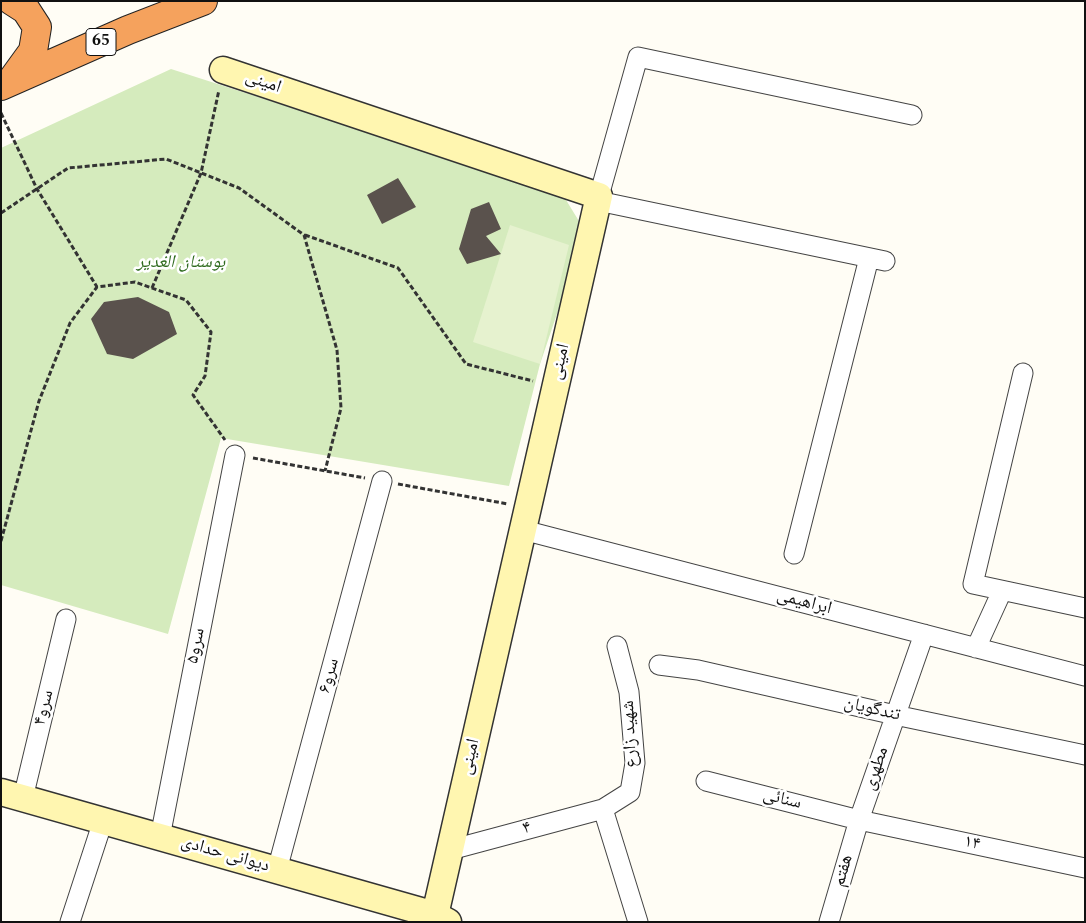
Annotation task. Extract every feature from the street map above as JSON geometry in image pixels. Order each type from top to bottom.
[{"type":"highway","points":[[1,2],[7,1]]},
{"type":"highway","points":[[6,83],[33,51],[37,27],[26,10],[12,1]]},
{"type":"highway","name":"65","points":[[6,83],[128,30],[203,1]]},
{"type":"street","points":[[794,554],[877,260],[599,199],[638,57],[912,115]]},
{"type":"street","name":"امینی","points":[[223,70],[599,199],[450,850],[441,918]]},
{"type":"street","points":[[1023,373],[973,584],[1085,608]]},
{"type":"street","name":"سرو۵","points":[[160,837],[235,455]]},
{"type":"street","name":"سرو۶","points":[[277,870],[382,482]]},
{"type":"street","name":"ابراهیمی","points":[[523,530],[1085,676]]},
{"type":"street","points":[[976,648],[1002,590]]},
{"type":"street","name":"سرو۴","points":[[12,795],[66,619]]},
{"type":"street","name":"مطهری","points":[[859,820],[924,634]]},
{"type":"street","name":"شهید زارع","points":[[603,808],[630,792],[636,763],[629,692],[618,646]]},
{"type":"street","name":"تندگویان","points":[[659,665],[698,670],[1085,755]]},
{"type":"street","name":"سنائی","points":[[706,781],[859,820]]},
{"type":"street","name":"دیوانی حدادی","points":[[12,795],[441,918]]},
{"type":"street","points":[[603,808],[638,922]]},
{"type":"street","name":"۴","points":[[450,850],[603,808]]},
{"type":"street","points":[[70,922],[102,820]]},
{"type":"street","name":"۱۴","points":[[859,820],[1085,868]]},
{"type":"street","name":"هفتم","points":[[829,922],[859,820]]},
{"type":"path","points":[[152,288],[201,173],[223,70]]},
{"type":"path","points":[[1,113],[37,189],[97,287]]},
{"type":"path","points":[[1,213],[68,168],[166,159],[239,188],[304,235],[398,268],[466,364],[556,386]]},
{"type":"path","points":[[304,235],[337,350],[340,408],[325,471]]},
{"type":"path","points":[[1,541],[40,401],[70,323],[97,287],[135,282],[186,300],[211,332],[205,376],[193,394],[235,455]]},
{"type":"green space","name":"بوستان الغدیر","points":[[171,69],[563,195],[585,231],[540,364],[509,486],[221,438],[168,634],[1,585],[1,148]]},
{"type":"green space","points":[[510,225],[569,245],[540,364],[473,342]]},
{"type":"building","points":[[398,178],[416,207],[382,224],[367,195]]},
{"type":"building","points":[[489,202],[501,229],[486,236],[501,254],[467,264],[459,249],[471,209]]},
{"type":"building","points":[[138,297],[169,312],[177,334],[133,359],[107,354],[91,319],[104,302]]}]
